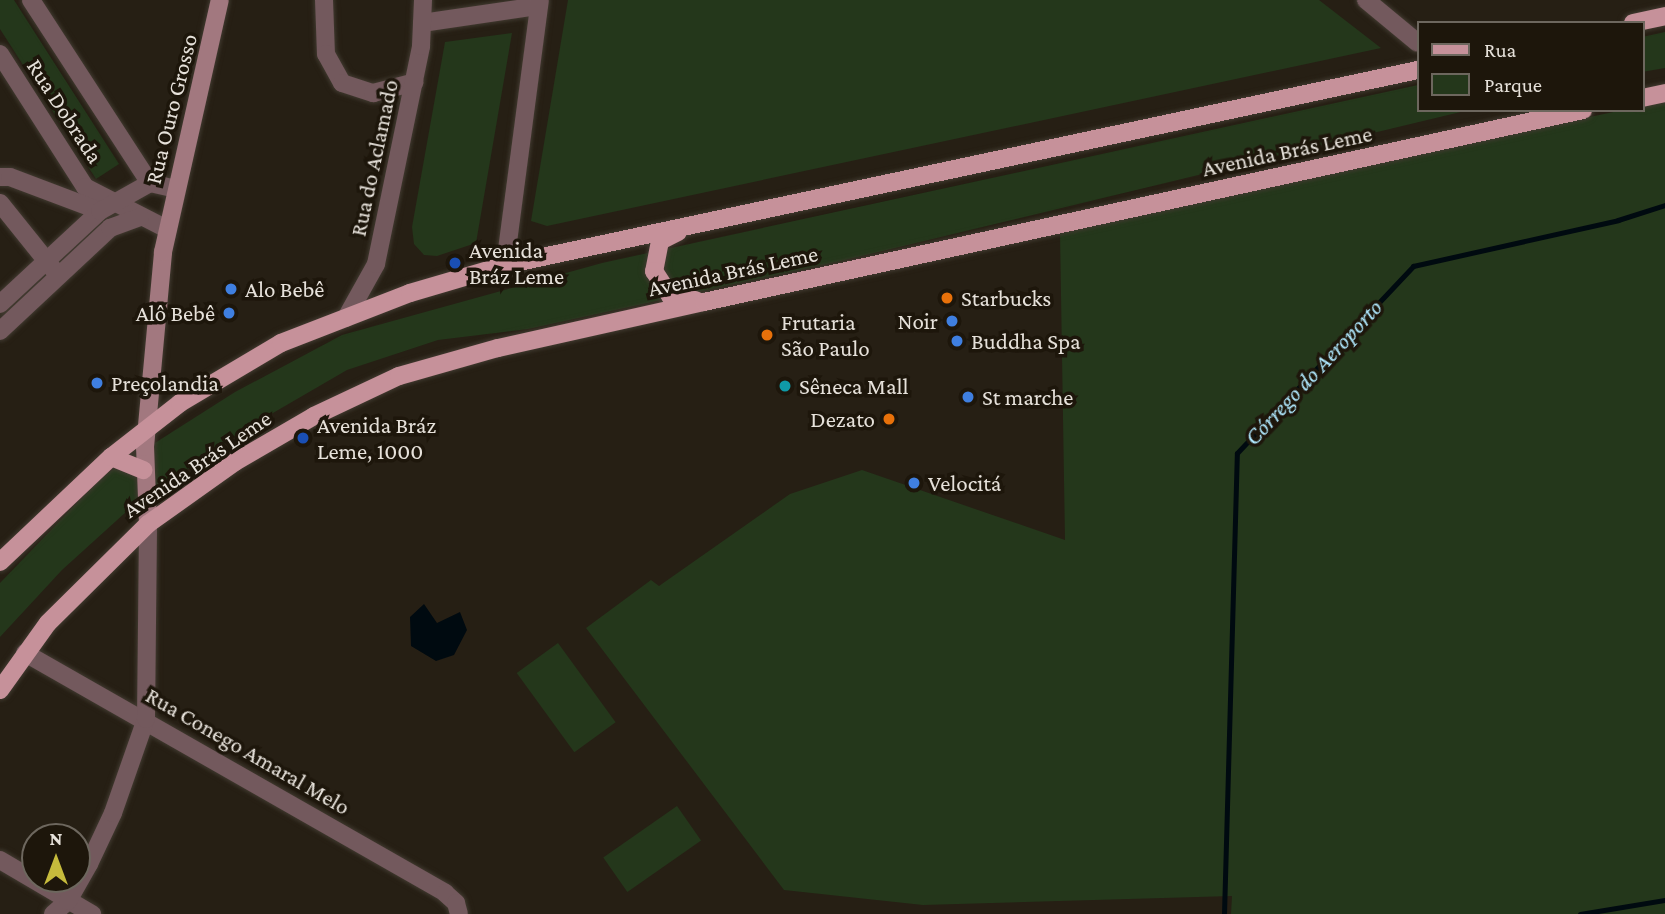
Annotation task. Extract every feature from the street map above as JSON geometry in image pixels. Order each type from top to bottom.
[{"type":"main road","points":[[1642,21],[1665,16]]},
{"type":"main road","points":[[0,562],[146,426],[281,343],[346,318],[505,265],[1416,70]]},
{"type":"main road","points":[[1644,98],[1665,93]]},
{"type":"main road","name":"Avenida Brás Leme","points":[[0,690],[25,653],[97,570],[148,524],[235,462],[314,416],[398,376],[498,348],[1574,112]]},
{"type":"main road","points":[[686,225],[660,241],[654,271],[670,296],[704,302]]},
{"type":"main road","points":[[111,457],[144,470]]},
{"type":"street","name":"Rua Dobrada","points":[[31,0],[150,183]]},
{"type":"street","name":"Rua Ouro Grosso","points":[[148,524],[144,470],[146,426],[167,229],[220,0]]},
{"type":"street","points":[[324,0],[326,54],[342,83],[373,93],[415,82]]},
{"type":"street","name":"Rua do Aclamado","points":[[346,318],[376,264],[415,82],[423,0]]},
{"type":"street","points":[[1366,0],[1416,41]]},
{"type":"street","points":[[422,23],[539,3],[505,265]]},
{"type":"street","name":"Rua Dobrada","points":[[0,54],[85,187],[107,206],[167,229]]},
{"type":"street","points":[[0,177],[10,177],[107,206]]},
{"type":"street","points":[[2,325],[107,206],[150,183],[175,189]]},
{"type":"street","points":[[0,204],[52,268]]},
{"type":"street","points":[[0,304],[110,228],[140,217]]},
{"type":"street","points":[[53,914],[68,901],[113,813],[146,719],[148,524]]},
{"type":"street","name":"Rua Conego Amaral Melo","points":[[25,653],[146,719],[445,893],[456,902],[458,914]]},
{"type":"street","points":[[0,860],[92,914]]},
{"type":"green space","points":[[0,0],[14,0],[119,164],[96,179],[0,29]]},
{"type":"green space","points":[[568,0],[1319,0],[1381,48],[547,226],[531,221]]},
{"type":"green space","points":[[1665,32],[1665,68],[1644,72],[1644,37]]},
{"type":"green space","points":[[512,33],[476,243],[437,256],[424,255],[414,244],[412,227],[445,42]]},
{"type":"green space","points":[[1416,85],[1416,112],[1461,112],[841,261],[528,329],[438,340],[347,370],[247,428],[126,512],[62,570],[0,637],[0,583],[103,476],[235,392],[342,335],[602,263]]},
{"type":"green space","points":[[1665,101],[1665,914],[1231,914],[1232,896],[923,905],[784,890],[586,628],[651,580],[659,586],[790,494],[862,470],[1065,540],[1060,233],[1614,112],[1644,112],[1644,106]]},
{"type":"green space","points":[[558,643],[616,722],[574,752],[517,673]]},
{"type":"green space","points":[[677,806],[701,840],[627,892],[603,858]]},
{"type":"shaded area","points":[[424,604],[437,623],[460,612],[467,630],[454,655],[436,661],[411,646],[410,617]]},
{"type":"waterway","name":"Córrego do Aeroporto","points":[[1224,914],[1237,453],[1413,266],[1618,220],[1665,205]]},
{"type":"waterway","points":[[1580,914],[1665,900]]},
{"type":"place","name":"Avenida Bráz Leme","points":[[455,263]]},
{"type":"place","name":"Alo Bebê","points":[[231,289]]},
{"type":"place","name":"Starbucks","points":[[947,298]]},
{"type":"place","name":"Alô Bebê","points":[[229,313]]},
{"type":"place","name":"Noir","points":[[952,321]]},
{"type":"place","name":"Frutaria São Paulo","points":[[767,335]]},
{"type":"place","name":"Buddha Spa","points":[[957,341]]},
{"type":"place","name":"Preçolandia","points":[[97,383]]},
{"type":"place","name":"Sêneca Mall","points":[[785,386]]},
{"type":"place","name":"St marche","points":[[968,397]]},
{"type":"place","name":"Dezato","points":[[889,419]]},
{"type":"place","name":"Avenida Bráz Leme, 1000","points":[[303,438]]},
{"type":"place","name":"Velocitá","points":[[914,483]]}]
